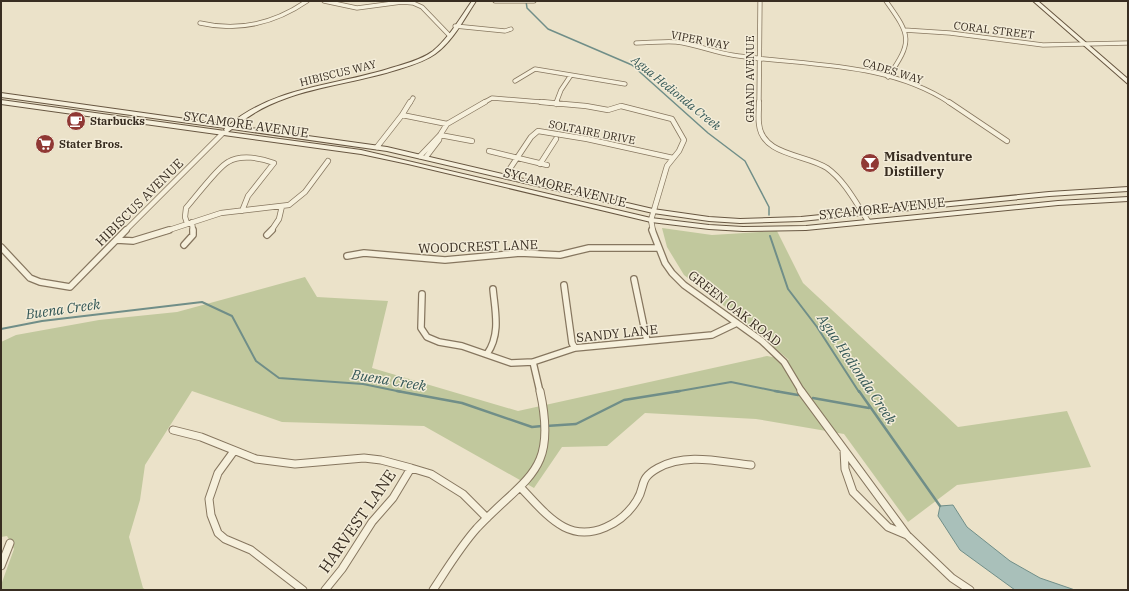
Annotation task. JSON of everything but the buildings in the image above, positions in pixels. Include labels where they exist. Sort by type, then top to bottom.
[{"type":"main road","name":"HIBISCUS WAY","points":[[224,133],[244,114],[270,101],[391,70],[431,54],[441,46],[474,1]]},
{"type":"main road","points":[[1035,1],[1128,82]]},
{"type":"main road","name":"SYCAMORE AVENUE","points":[[1,95],[377,147],[653,211],[702,219],[740,221],[801,219],[1049,194],[1128,189]]},
{"type":"main road","name":"SYCAMORE AVENUE","points":[[1,102],[380,156],[651,220],[702,227],[743,229],[806,228],[868,220],[1058,203],[1128,199]]},
{"type":"street","points":[[200,23],[226,28],[249,26],[299,7],[307,1]]},
{"type":"street","points":[[324,1],[357,8],[402,2],[413,3],[422,7],[449,35]]},
{"type":"street","points":[[495,1],[534,1]]},
{"type":"street","name":"GRAND AVENUE","points":[[760,1],[759,125],[764,138],[778,150],[825,167],[842,184],[868,220]]},
{"type":"street","points":[[886,1],[904,30],[907,38],[906,48],[888,77]]},
{"type":"street","points":[[455,26],[504,31],[512,30]]},
{"type":"street","name":"CORAL STREET","points":[[904,30],[950,33],[1043,45],[1128,43]]},
{"type":"street","name":"VIPER WAY","points":[[636,43],[676,42],[731,55],[759,59]]},
{"type":"street","name":"CADES WAY","points":[[759,59],[840,67],[888,77],[914,85],[940,98],[1007,141]]},
{"type":"street","points":[[515,81],[535,68],[625,84]]},
{"type":"street","points":[[556,104],[561,90],[571,75]]},
{"type":"street","points":[[377,147],[402,115],[413,98]]},
{"type":"street","points":[[423,157],[439,140],[440,135],[447,124],[492,98],[608,110],[621,106],[672,119],[682,133],[684,140],[667,166],[663,175],[651,220]]},
{"type":"street","points":[[402,115],[447,124]]},
{"type":"street","name":"SOLTAIRE DRIVE","points":[[505,176],[531,137],[538,131],[587,139],[673,158]]},
{"type":"street","name":"HIBISCUS AVENUE","points":[[1,247],[30,278],[40,282],[70,287],[224,133]]},
{"type":"street","points":[[440,135],[472,141]]},
{"type":"street","points":[[540,164],[556,139]]},
{"type":"street","points":[[489,152],[547,165]]},
{"type":"street","points":[[184,245],[193,235],[185,213],[186,208],[227,162],[235,158],[242,158],[269,161],[274,163],[252,189],[242,211]]},
{"type":"street","points":[[117,240],[133,241],[143,239],[221,214],[294,203],[328,161]]},
{"type":"street","points":[[267,235],[278,225],[282,206]]},
{"type":"street","name":"GREEN OAK ROAD","points":[[651,220],[657,248],[665,263],[676,277],[762,341],[784,362],[804,395],[907,535],[952,578],[970,590]]},
{"type":"street","name":"WOODCREST LANE","points":[[347,256],[364,253],[445,260],[520,253],[560,255],[595,248],[657,248]]},
{"type":"street","points":[[634,279],[647,341]]},
{"type":"street","points":[[564,285],[572,343],[575,348]]},
{"type":"street","points":[[486,354],[493,347],[496,339],[493,289]]},
{"type":"street","name":"SANDY LANE","points":[[422,294],[421,328],[427,337],[439,342],[462,346],[510,363],[533,362],[575,348],[712,335],[737,323]]},
{"type":"street","points":[[433,590],[468,539],[487,518],[527,481],[542,454],[546,438],[544,413],[533,362]]},
{"type":"street","points":[[173,430],[201,437],[256,459],[295,464],[364,458],[381,460],[411,468],[431,474],[463,494],[487,518]]},
{"type":"street","name":"GREEN OAK ROAD","points":[[844,449],[845,469],[853,492],[888,527],[907,535]]},
{"type":"street","points":[[234,451],[218,473],[209,499],[211,515],[218,533],[225,539],[251,550],[303,590]]},
{"type":"street","points":[[521,488],[557,522],[569,529],[585,531],[612,525],[625,517],[640,497],[641,487],[646,476],[661,465],[688,459],[751,465]]},
{"type":"street","name":"HARVEST LANE","points":[[325,590],[372,522],[393,498],[411,468]]},
{"type":"street","points":[[1,566],[10,543]]},
{"type":"green space","points":[[662,228],[712,235],[777,231],[803,283],[958,427],[1067,411],[1091,467],[957,485],[908,522],[844,434],[756,419],[645,413],[607,446],[562,447],[534,488],[424,426],[282,422],[192,391],[145,465],[140,500],[129,537],[143,588],[146,590],[1,590],[1,585],[14,549],[7,536],[1,537],[1,342],[16,335],[99,320],[177,312],[305,277],[317,297],[388,301],[372,368],[518,411],[767,356],[789,360],[741,319],[684,275],[667,247]]},
{"type":"water","points":[[953,505],[967,527],[1010,561],[1040,578],[1075,590],[1015,590],[960,550],[938,516],[940,506]]},
{"type":"waterway","name":"Agua Hedionda Creek","points":[[526,1],[527,8],[548,29],[632,65],[708,133],[745,161],[769,207],[769,215]]},
{"type":"waterway","name":"Agua Hedionda Creek","points":[[770,236],[788,289],[817,327],[859,392]]},
{"type":"waterway","name":"Buena Creek","points":[[1,329],[42,321],[202,302],[232,316],[256,361],[279,378],[363,384],[398,391]]},
{"type":"waterway","name":"Buena Creek","points":[[676,392],[731,382],[776,391]]},
{"type":"waterway","name":"Buena Creek","points":[[398,391],[462,403],[532,427],[542,426]]},
{"type":"waterway","name":"Buena Creek","points":[[776,391],[798,395]]},
{"type":"waterway","name":"Buena Creek","points":[[776,391],[780,392]]},
{"type":"waterway","name":"Agua Hedionda Creek","points":[[859,391],[940,506]]},
{"type":"waterway","name":"Buena Creek","points":[[546,426],[576,424],[624,400],[676,392]]},
{"type":"waterway","name":"Buena Creek","points":[[813,398],[869,408]]},
{"type":"place","name":"Starbucks","points":[[76,121]]},
{"type":"place","name":"Stater Bros.","points":[[45,144]]},
{"type":"place","name":"Misadventure Distillery","points":[[870,163]]}]
